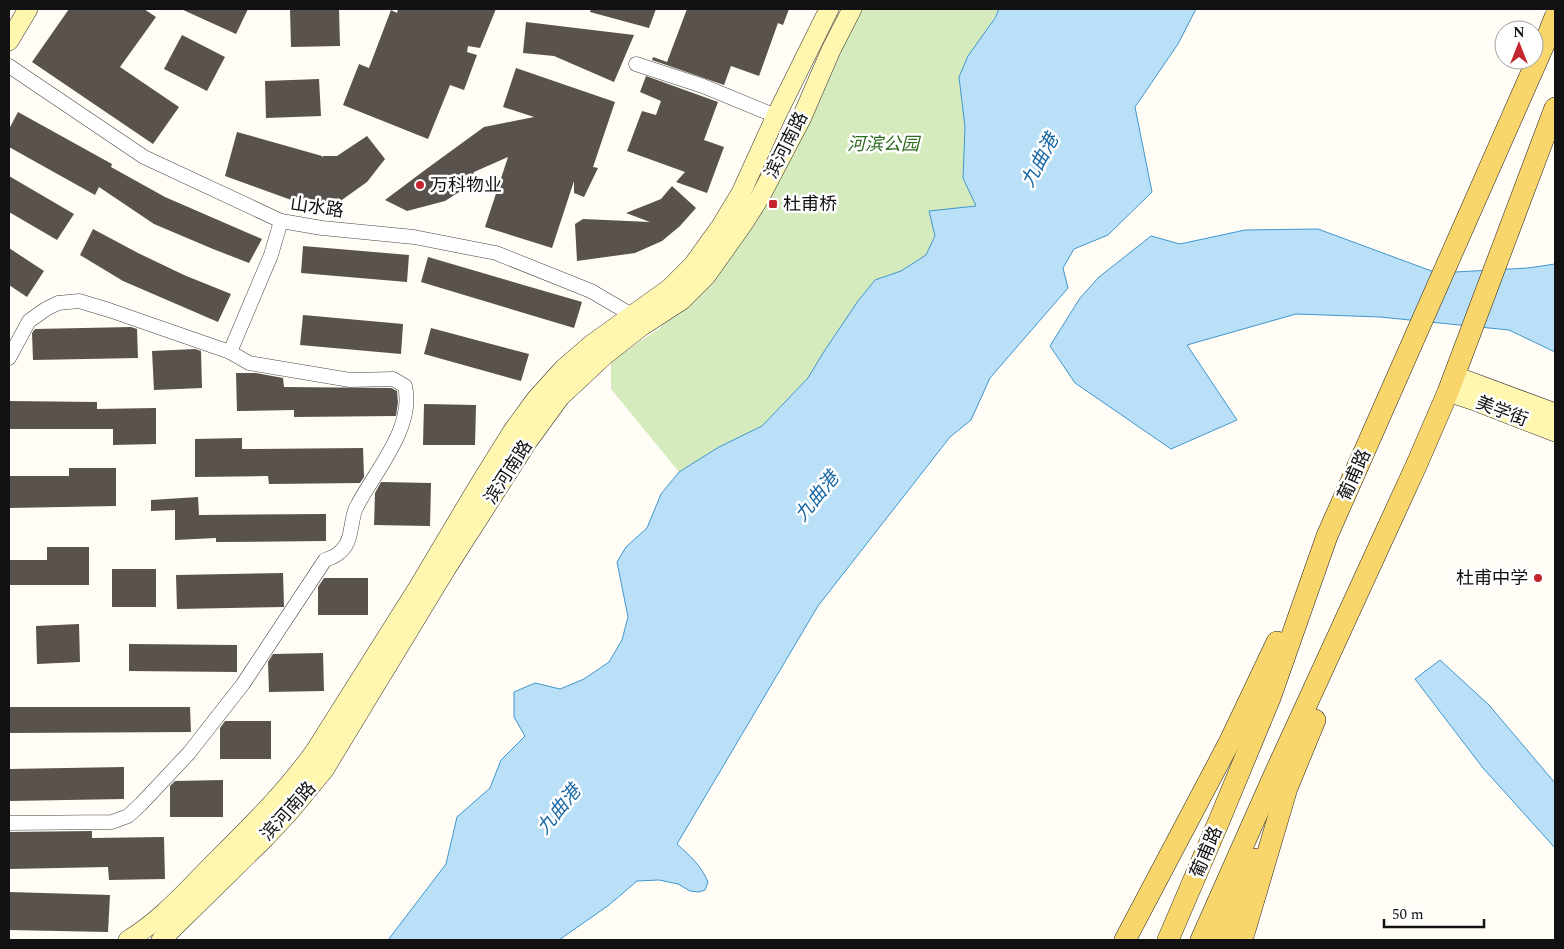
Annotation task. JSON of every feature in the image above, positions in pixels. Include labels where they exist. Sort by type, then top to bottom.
[{"type":"main road","name":"葡甫路","points":[[1168,940],[1270,698],[1327,536],[1555,17]]},
{"type":"main road","name":"葡甫路","points":[[1201,940],[1284,753],[1416,466],[1451,384],[1555,108]]},
{"type":"main road","points":[[1222,940],[1246,877],[1287,788],[1416,466]]},
{"type":"main road","points":[[1125,940],[1229,743],[1327,536]]},
{"type":"main road","points":[[1242,940],[1287,788]]},
{"type":"street","points":[[9,41],[28,9]]},
{"type":"street","points":[[128,940],[158,918],[279,797],[299,773],[419,586],[478,485],[536,399],[564,368],[592,344],[637,320],[693,265],[722,226],[741,193],[776,116],[829,9]]},
{"type":"street","name":"滨河南路","points":[[161,940],[265,838],[324,770],[446,569],[528,441],[560,397],[605,355],[637,320],[682,300],[706,276],[760,197],[802,117],[852,9]]},
{"type":"street","points":[[636,64],[703,86],[776,116]]},
{"type":"street","name":"山水路","points":[[9,66],[144,157],[281,221],[322,228],[414,237],[496,253],[604,297],[637,320]]},
{"type":"street","points":[[230,352],[271,255],[281,221]]},
{"type":"street","points":[[9,358],[29,321],[46,309],[58,304],[79,302],[108,310],[230,352],[249,363],[350,380],[393,379],[405,386],[407,396],[400,432],[356,509],[347,544],[337,556],[325,560],[244,684],[189,754],[128,816],[112,822],[9,823]]},
{"type":"street","name":"美学街","points":[[1451,384],[1555,413]]},
{"type":"street","name":"美学街","points":[[1451,384],[1472,400],[1555,432]]},
{"type":"green space","name":"河滨公园","points":[[857,9],[999,9],[959,77],[965,127],[963,178],[977,206],[935,236],[926,255],[901,271],[875,280],[858,301],[808,378],[762,426],[719,447],[679,472],[611,389],[611,361],[660,328],[753,227]]},
{"type":"water","name":"九曲港","points":[[999,9],[1196,9],[1178,44],[1135,107],[1152,192],[1108,235],[1074,249],[1063,268],[1068,288],[990,378],[971,420],[950,437],[818,606],[677,844],[695,861],[702,871],[708,882],[705,890],[699,892],[690,891],[678,884],[659,880],[637,881],[609,905],[559,940],[388,940],[446,864],[457,817],[490,788],[501,760],[525,736],[514,717],[514,692],[535,683],[560,689],[584,679],[609,662],[622,640],[628,617],[617,562],[626,547],[647,528],[661,494],[679,472],[719,447],[762,426],[808,378],[858,301],[875,280],[901,271],[926,255],[935,236],[929,211],[976,206],[963,178],[965,127],[959,77],[968,56],[995,18]]},
{"type":"water","points":[[1318,229],[1437,273],[1528,268],[1555,264],[1555,352],[1509,330],[1380,317],[1296,314],[1187,345],[1237,420],[1171,449],[1075,383],[1050,346],[1080,298],[1099,277],[1151,236],[1180,244],[1245,230]]},
{"type":"water","points":[[1440,660],[1489,705],[1555,783],[1555,848],[1483,768],[1415,679]]},
{"type":"building","points":[[69,9],[144,9],[156,17],[120,67],[179,107],[153,144],[32,62]]},
{"type":"building","points":[[181,9],[248,9],[236,34]]},
{"type":"building","points":[[339,9],[340,46],[291,47],[290,10]]},
{"type":"building","points":[[398,9],[496,9],[480,48],[468,46],[467,52],[477,55],[464,90],[450,85],[428,139],[343,105],[359,64],[369,68],[391,10],[397,13]]},
{"type":"building","points":[[591,9],[656,9],[649,28],[590,12]]},
{"type":"building","points":[[687,9],[789,9],[783,25],[778,23],[759,76],[731,66],[724,85],[652,60],[653,57],[667,62]]},
{"type":"building","points":[[526,22],[634,35],[614,82],[554,56],[523,53]]},
{"type":"building","points":[[182,35],[225,57],[207,91],[164,69]]},
{"type":"building","points":[[516,68],[615,102],[593,167],[598,168],[584,197],[574,193],[574,181],[552,248],[485,227],[508,157],[474,172],[467,187],[445,201],[407,211],[385,200],[484,127],[534,117],[503,107]]},
{"type":"building","points":[[646,76],[718,102],[704,140],[724,147],[707,193],[676,182],[685,172],[627,151],[642,111],[656,115],[661,101],[640,92]]},
{"type":"building","points":[[319,79],[321,116],[266,118],[265,81]]},
{"type":"building","points":[[18,112],[112,164],[111,167],[165,197],[262,239],[249,263],[154,224],[99,187],[95,195],[9,147],[9,129]]},
{"type":"building","points":[[237,132],[322,156],[322,158],[323,156],[337,156],[367,136],[385,159],[367,182],[339,202],[305,205],[225,176]]},
{"type":"building","points":[[9,176],[74,214],[57,240],[9,212]]},
{"type":"building","points":[[672,186],[696,208],[680,226],[662,241],[635,253],[577,261],[575,224],[583,219],[650,222],[626,213],[661,199]]},
{"type":"building","points":[[93,229],[184,275],[231,294],[218,322],[123,281],[80,255]]},
{"type":"building","points":[[303,246],[409,255],[407,282],[301,273]]},
{"type":"building","points":[[9,248],[44,271],[27,297],[9,285]]},
{"type":"building","points":[[428,257],[582,302],[574,328],[421,282]]},
{"type":"building","points":[[303,315],[403,324],[401,354],[300,345]]},
{"type":"building","points":[[131,327],[137,329],[138,358],[33,360],[32,333],[35,329]]},
{"type":"building","points":[[431,328],[529,354],[521,381],[424,354]]},
{"type":"building","points":[[195,349],[201,351],[202,388],[154,390],[152,351]]},
{"type":"building","points":[[236,373],[256,373],[283,378],[284,387],[391,388],[397,391],[396,416],[294,417],[294,410],[237,411]]},
{"type":"building","points":[[9,401],[97,402],[97,409],[156,408],[156,444],[113,445],[113,429],[9,429]]},
{"type":"building","points":[[424,404],[476,405],[475,445],[423,445]]},
{"type":"building","points":[[242,438],[242,449],[363,448],[364,477],[360,483],[269,484],[268,476],[195,477],[195,439]]},
{"type":"building","points":[[69,468],[116,468],[116,506],[9,508],[9,476],[69,476]]},
{"type":"building","points":[[381,482],[431,483],[430,526],[374,525],[375,493]]},
{"type":"building","points":[[198,497],[199,515],[326,514],[326,541],[216,542],[216,538],[175,540],[175,510],[151,511],[151,500]]},
{"type":"building","points":[[47,547],[89,547],[89,585],[9,585],[9,560],[47,560]]},
{"type":"building","points":[[112,569],[156,569],[156,607],[112,607]]},
{"type":"building","points":[[283,573],[284,607],[177,609],[176,575]]},
{"type":"building","points":[[324,578],[368,578],[368,615],[318,615],[318,587]]},
{"type":"building","points":[[79,624],[80,662],[37,664],[36,626]]},
{"type":"building","points":[[129,644],[237,645],[237,672],[129,671]]},
{"type":"building","points":[[323,653],[324,691],[269,692],[268,662],[273,654]]},
{"type":"building","points":[[9,707],[190,707],[191,732],[9,733]]},
{"type":"building","points":[[225,721],[271,721],[271,759],[220,759],[220,728]]},
{"type":"building","points":[[124,767],[124,799],[9,801],[9,769]]},
{"type":"building","points":[[223,780],[223,817],[170,817],[170,786],[175,781]]},
{"type":"building","points":[[92,831],[92,838],[164,837],[165,879],[109,880],[108,867],[9,869],[9,832]]},
{"type":"building","points":[[9,892],[110,895],[108,932],[9,930]]},
{"type":"place","name":"万科物业","points":[[420,185]]},
{"type":"place","name":"杜甫桥","points":[[773,204]]},
{"type":"place","name":"杜甫中学","points":[[1538,578]]}]
